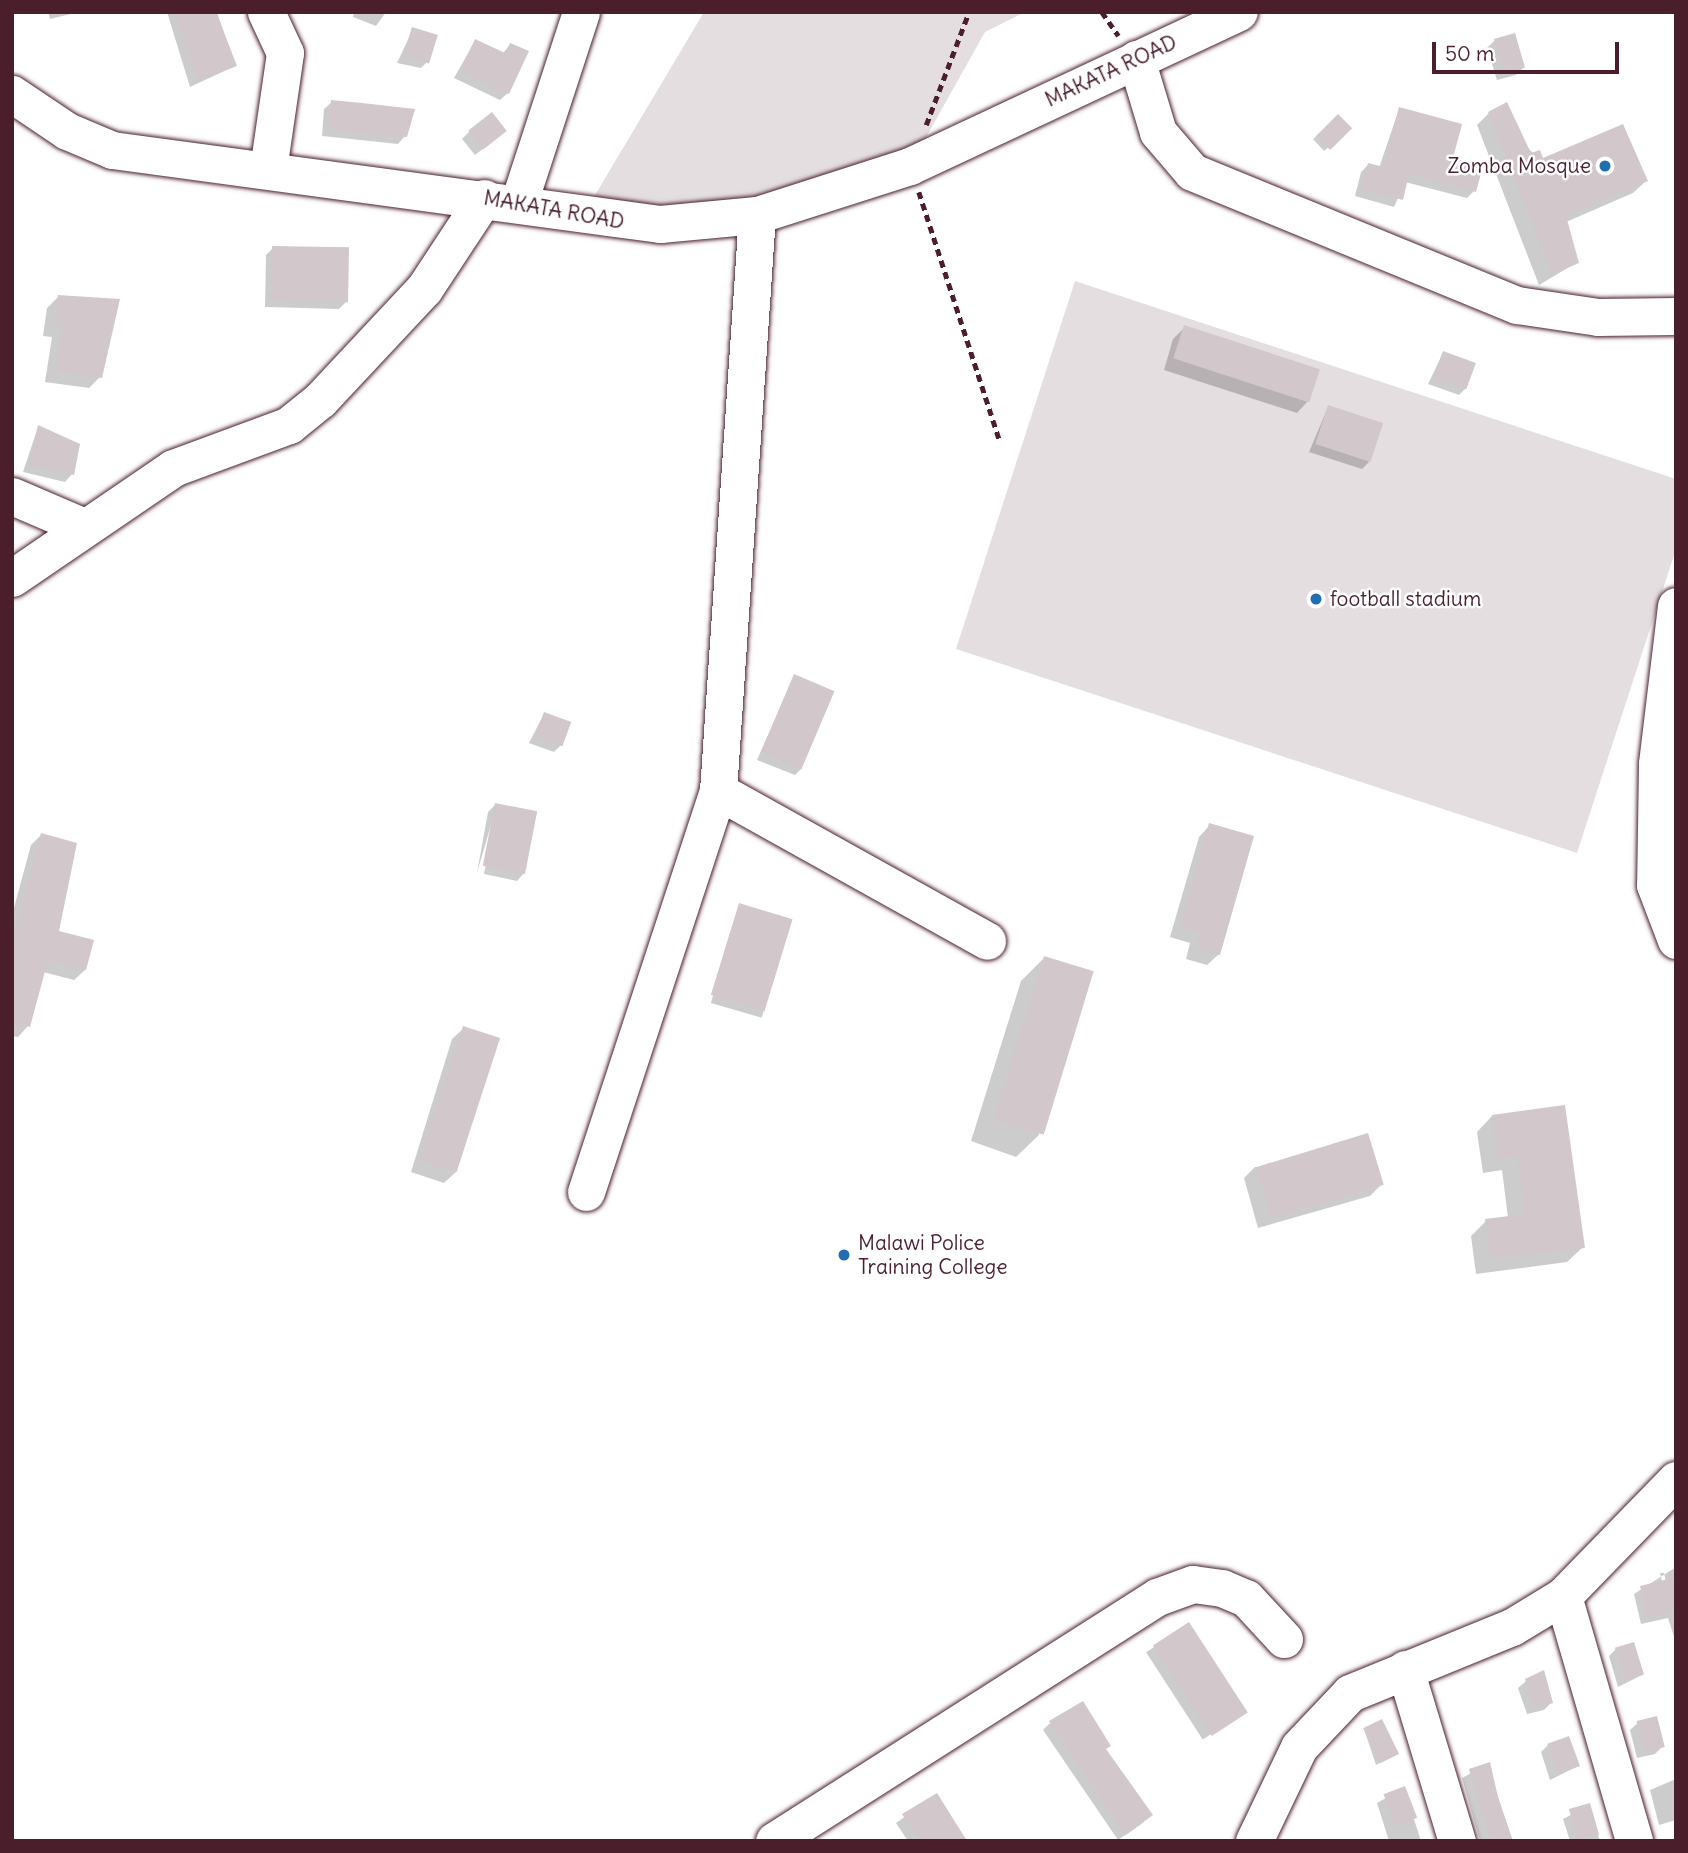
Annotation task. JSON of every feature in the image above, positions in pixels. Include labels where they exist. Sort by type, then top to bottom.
[{"type":"street","points":[[266,12],[285,53],[268,169]]},
{"type":"street","points":[[12,578],[82,526],[173,468],[289,425],[320,400],[424,289],[502,200],[581,12]]},
{"type":"street","name":"MAKATA ROAD","points":[[16,102],[112,150],[502,200],[622,223],[757,215],[910,166],[1239,12]]},
{"type":"street","points":[[1136,59],[1158,132],[1192,172],[1517,305],[1598,317],[1676,316]]},
{"type":"street","points":[[586,1192],[718,791],[757,215]]},
{"type":"street","points":[[12,496],[82,526]]},
{"type":"street","points":[[1676,606],[1657,764],[1655,885],[1676,940]]},
{"type":"street","points":[[718,791],[987,941]]},
{"type":"street","points":[[1254,1841],[1299,1747],[1324,1716],[1350,1693],[1512,1628],[1563,1595],[1676,1480]]},
{"type":"street","points":[[774,1841],[1157,1597],[1193,1584],[1222,1588],[1246,1598],[1284,1639]]},
{"type":"street","points":[[1563,1595],[1634,1841]]},
{"type":"street","points":[[1405,1669],[1457,1841]]},
{"type":"path","points":[[969,12],[910,166],[999,438]]},
{"type":"shaded area","points":[[704,12],[1025,12],[985,32],[910,166],[757,215],[582,217]]},
{"type":"shaded area","name":"football stadium","points":[[1075,281],[1676,479],[1676,549],[1577,853],[956,649]]},
{"type":"building","points":[[174,12],[216,12],[237,66],[198,81]]},
{"type":"building","points":[[412,27],[438,35],[429,64],[403,56]]},
{"type":"building","points":[[1515,33],[1525,68],[1504,74],[1494,39]]},
{"type":"building","points":[[475,39],[505,53],[510,43],[529,51],[509,94],[460,71]]},
{"type":"building","points":[[331,100],[415,109],[407,137],[329,130]]},
{"type":"building","points":[[1507,102],[1531,153],[1540,150],[1543,158],[1623,124],[1648,181],[1566,216],[1579,263],[1552,274],[1488,112]]},
{"type":"building","points":[[1399,107],[1462,124],[1453,158],[1483,166],[1476,192],[1409,174],[1403,200],[1361,189],[1368,163],[1384,167]]},
{"type":"building","points":[[492,112],[507,131],[483,149],[468,130]]},
{"type":"building","points":[[1338,114],[1352,128],[1330,150],[1316,136]]},
{"type":"building","points":[[272,246],[349,247],[348,302],[271,301]]},
{"type":"building","points":[[58,295],[120,299],[102,378],[56,371],[62,326],[54,325]]},
{"type":"building","points":[[1184,325],[1320,369],[1309,402],[1173,358]]},
{"type":"building","points":[[1443,351],[1476,363],[1466,389],[1433,377]]},
{"type":"building","points":[[1328,405],[1383,423],[1370,462],[1315,444]]},
{"type":"building","points":[[38,425],[80,444],[74,475],[29,465]]},
{"type":"building","points":[[794,674],[835,691],[801,769],[761,752]]},
{"type":"building","points":[[544,712],[571,722],[562,746],[535,736]]},
{"type":"building","points":[[495,803],[537,811],[525,874],[483,866]]},
{"type":"building","points":[[1209,823],[1254,836],[1220,955],[1196,948],[1201,932],[1180,926]]},
{"type":"building","points":[[41,833],[77,843],[59,931],[94,940],[86,970],[48,960],[30,1027],[12,1023],[12,939]]},
{"type":"building","points":[[739,903],[793,919],[764,1011],[711,995]]},
{"type":"building","points":[[1044,956],[1094,971],[1044,1135],[994,1120]]},
{"type":"building","points":[[463,1026],[500,1038],[457,1172],[419,1160]]},
{"type":"building","points":[[1565,1105],[1585,1248],[1491,1259],[1485,1219],[1525,1214],[1517,1156],[1498,1158],[1492,1115]]},
{"type":"building","points":[[1368,1133],[1384,1185],[1272,1219],[1256,1167]]},
{"type":"building","points":[[1676,1577],[1676,1611],[1648,1618],[1640,1586]]},
{"type":"building","points":[[1189,1622],[1248,1713],[1212,1736],[1153,1645]]},
{"type":"building","points":[[1634,1642],[1644,1675],[1625,1680],[1615,1648]]},
{"type":"building","points":[[1544,1670],[1553,1703],[1534,1708],[1525,1679]]},
{"type":"building","points":[[1083,1701],[1111,1746],[1106,1749],[1153,1815],[1126,1835],[1049,1721]]},
{"type":"building","points":[[1657,1716],[1665,1747],[1644,1752],[1637,1721]]},
{"type":"building","points":[[1382,1719],[1399,1754],[1380,1763],[1363,1728]]},
{"type":"building","points":[[1569,1736],[1580,1766],[1558,1774],[1547,1744]]},
{"type":"building","points":[[1490,1762],[1498,1797],[1513,1841],[1491,1841],[1469,1769]]},
{"type":"building","points":[[1405,1786],[1417,1818],[1396,1826],[1384,1794]]},
{"type":"building","points":[[937,1793],[967,1841],[919,1841],[902,1814]]},
{"type":"building","points":[[1590,1803],[1599,1835],[1578,1841],[1569,1809]]},
{"type":"place","name":"Zomba Mosque","points":[[1605,166]]},
{"type":"place","name":"football stadium","points":[[1316,599]]},
{"type":"place","name":"Malawi Police Training College","points":[[844,1255]]}]
